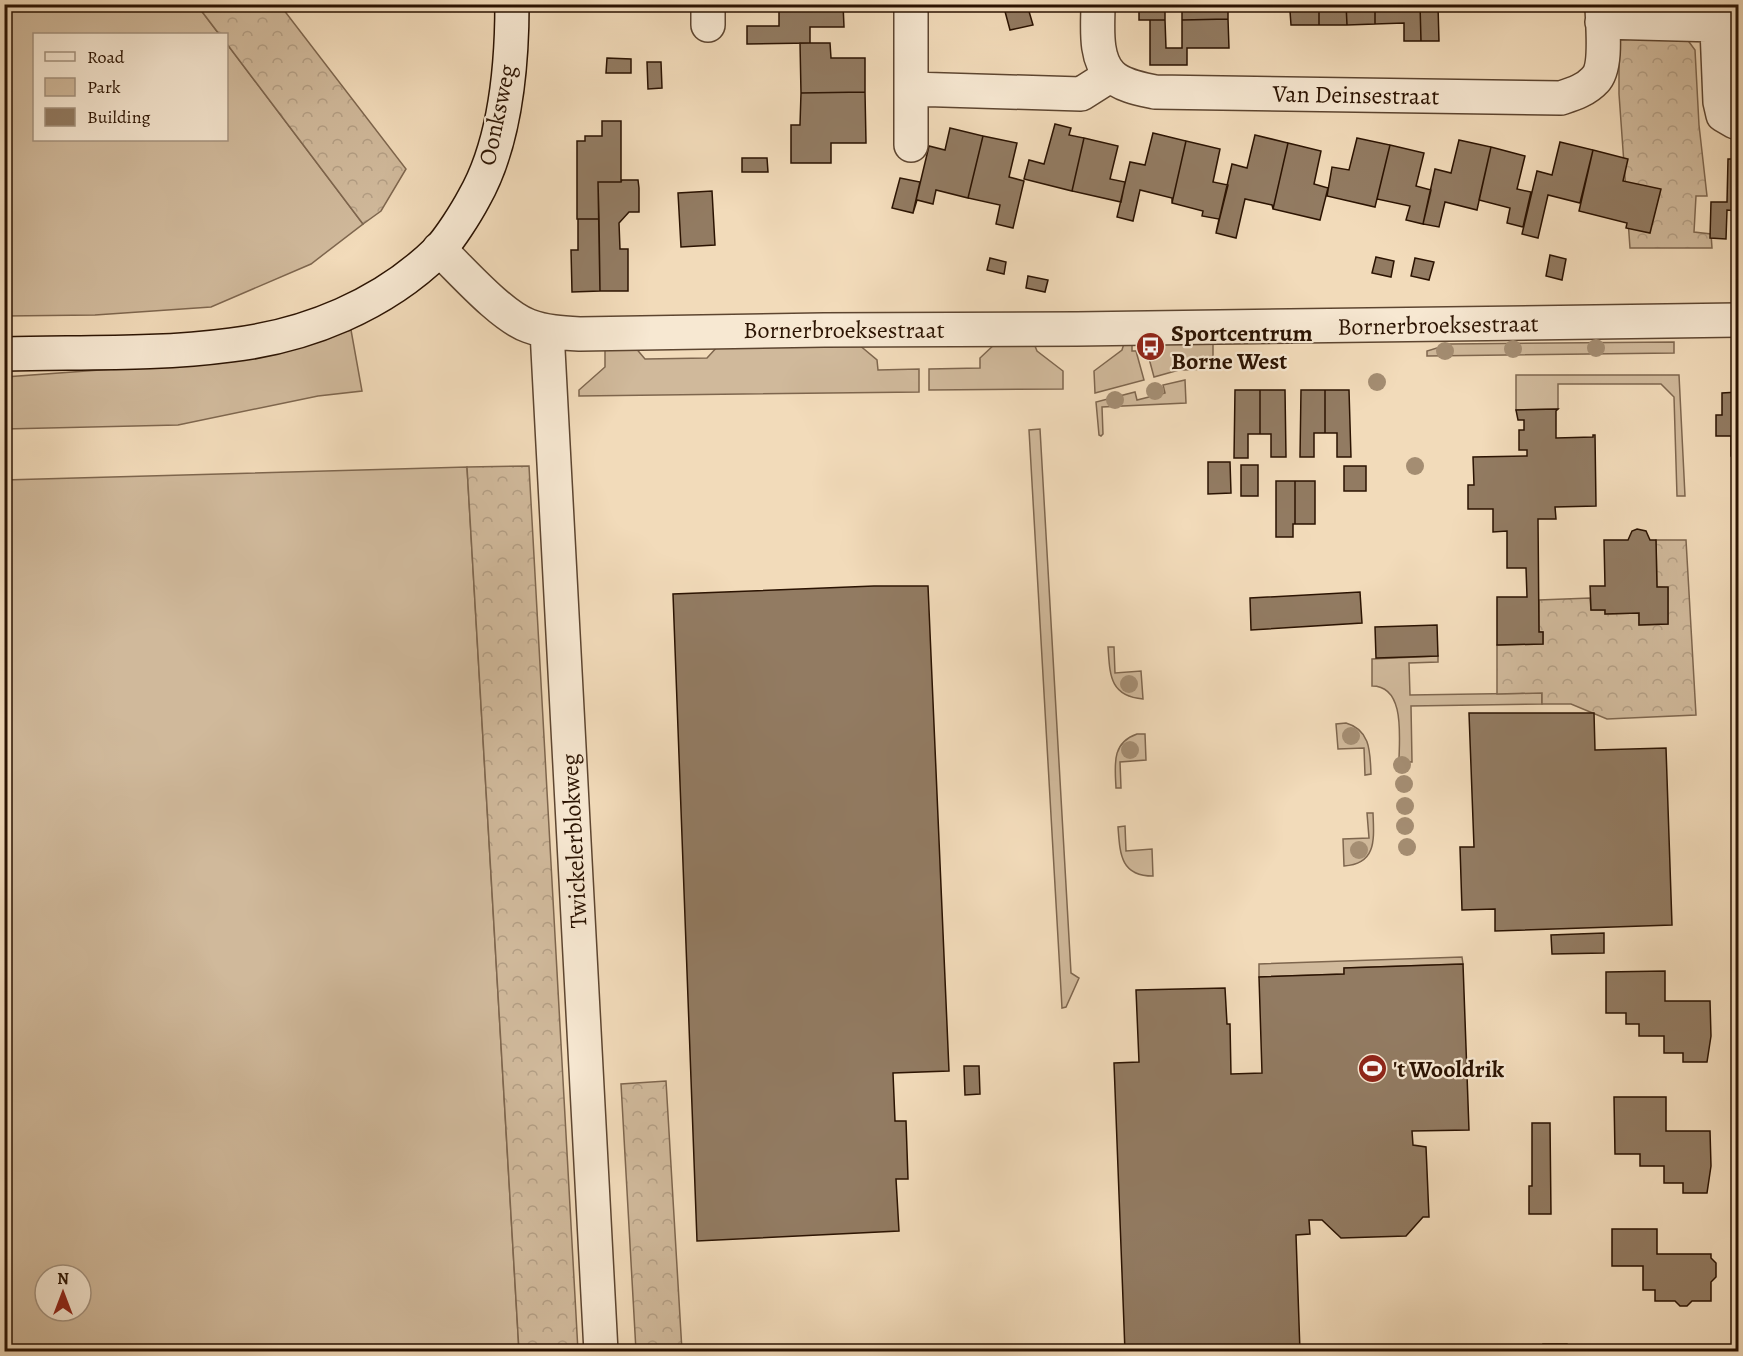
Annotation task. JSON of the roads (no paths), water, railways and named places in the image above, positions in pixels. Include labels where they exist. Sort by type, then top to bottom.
[{"type":"street","name":"Oonksweg","points":[[439,249],[474,198],[491,160],[507,91],[512,4]]},
{"type":"street","points":[[911,4],[911,145]]},
{"type":"street","points":[[911,89],[1081,94],[1111,75],[1101,57],[1098,4]]},
{"type":"street","points":[[1602,13],[1716,15],[1720,102],[1723,115],[1738,123]]},
{"type":"street","name":"Van Deinsestraat","points":[[1111,75],[1132,87],[1155,92],[1561,99],[1582,90],[1597,79],[1602,61],[1602,13]]},
{"type":"street","name":"Bornerbroeksestraat","points":[[439,249],[511,318],[527,326],[547,331],[580,334],[1738,320]]},
{"type":"street","points":[[4,354],[181,351],[234,345],[299,332],[355,310],[401,282],[439,249]]},
{"type":"street","name":"Twickelerblokweg","points":[[547,331],[601,1352]]},
{"type":"place","name":"Sportcentrum Borne West","points":[[1150,347]]},
{"type":"place","name":"'t Wooldrik","points":[[1372,1069]]}]
